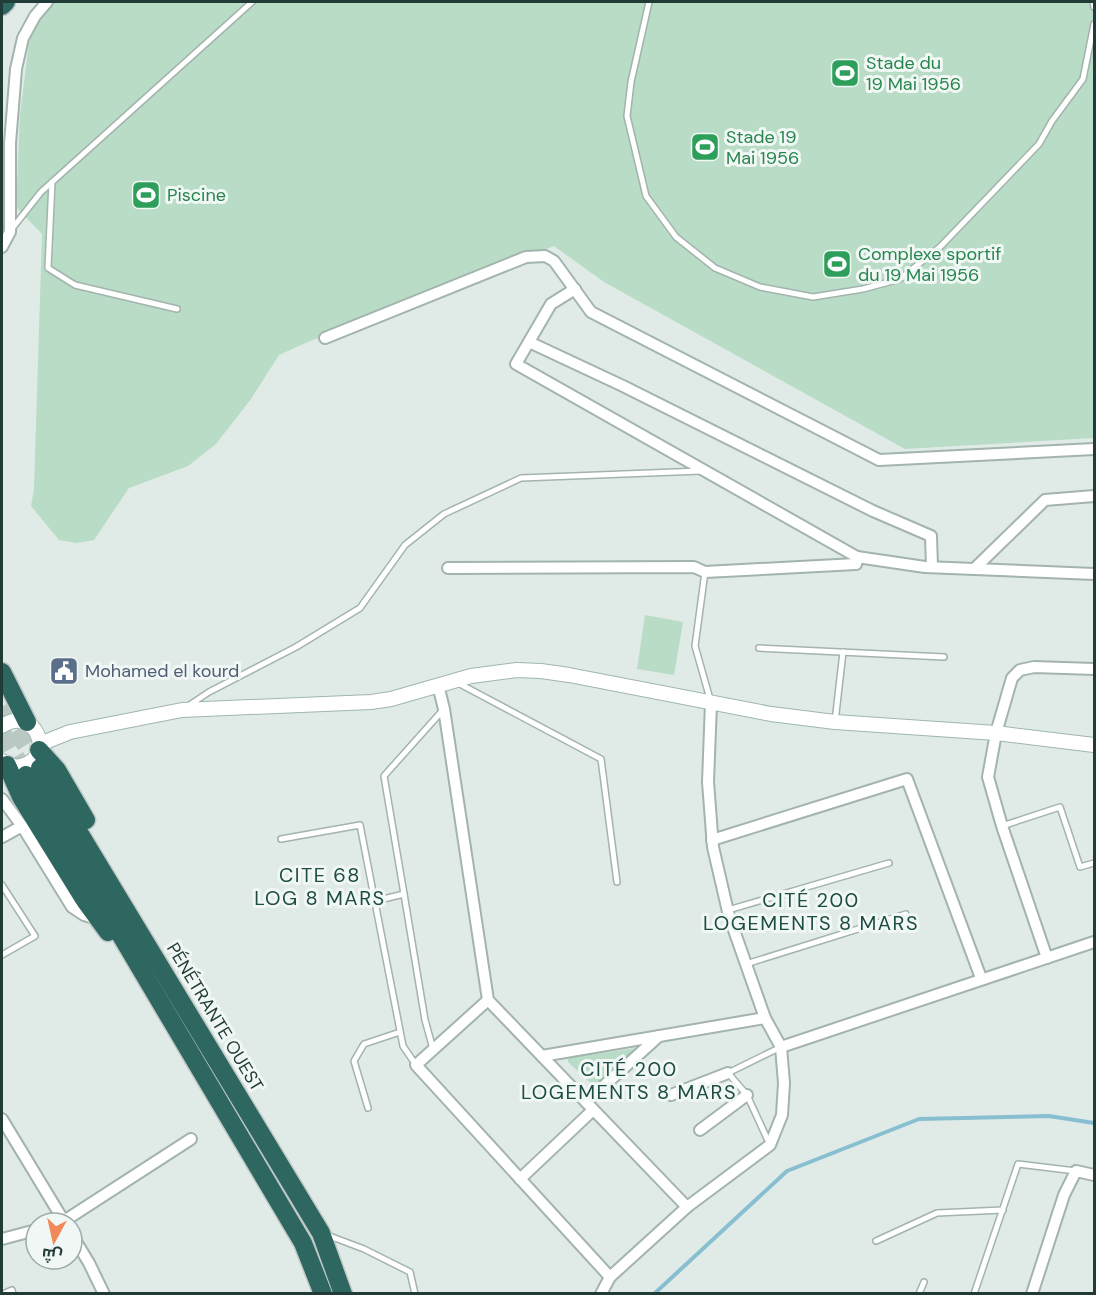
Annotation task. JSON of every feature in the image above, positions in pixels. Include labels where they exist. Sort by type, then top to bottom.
[{"type":"highway","points":[[2,6],[6,2]]},
{"type":"highway","points":[[2,672],[29,724]]},
{"type":"highway","points":[[36,759],[138,963],[303,1243],[323,1293]]},
{"type":"highway","name":"PÉNÉTRANTE OUEST","points":[[36,759],[321,1233],[343,1293]]},
{"type":"highway","points":[[4,763],[21,797],[98,919],[138,963]]},
{"type":"main road","points":[[2,726],[14,720],[51,731],[70,732],[182,710],[371,702],[391,699],[471,676],[517,670],[569,675],[771,714],[835,722],[996,733],[1095,745]]},
{"type":"main road","points":[[29,724],[39,737],[36,759]]},
{"type":"main road","points":[[4,763],[13,766],[26,765],[70,732]]},
{"type":"street","points":[[2,247],[10,232],[10,143],[16,69],[23,38],[35,16],[47,2]]},
{"type":"street","points":[[325,338],[526,257],[545,256],[554,261],[591,312],[879,460],[1095,449]]},
{"type":"street","points":[[575,289],[551,304],[516,364],[857,557],[932,567],[1095,574]]},
{"type":"street","points":[[529,342],[623,386],[873,512],[931,536],[932,567]]},
{"type":"street","points":[[974,569],[1045,500],[1095,496]]},
{"type":"street","points":[[448,568],[694,567],[705,572],[856,564],[857,557]]},
{"type":"street","points":[[1047,958],[1002,826],[988,777],[996,733],[1012,678],[1020,670],[1034,667],[1095,669]]},
{"type":"street","points":[[438,685],[444,709],[488,1000],[687,1207]]},
{"type":"street","points":[[601,1293],[610,1277],[687,1207],[770,1145],[782,1115],[784,1083],[781,1047],[765,1018],[728,910],[712,840],[708,782],[711,703]]},
{"type":"street","points":[[712,840],[907,779],[981,978]]},
{"type":"street","points":[[2,799],[72,907],[84,915],[98,919]]},
{"type":"street","points":[[2,837],[21,826]]},
{"type":"street","points":[[781,1047],[981,978],[1095,942]]},
{"type":"street","points":[[488,1000],[416,1065],[610,1277]]},
{"type":"street","points":[[542,1056],[765,1018]]},
{"type":"street","points":[[520,1179],[659,1036]]},
{"type":"street","points":[[671,1095],[728,1073]]},
{"type":"street","points":[[700,1130],[747,1095]]},
{"type":"street","points":[[2,1119],[56,1211]]},
{"type":"street","points":[[81,1211],[191,1139]]},
{"type":"street","points":[[1032,1293],[1064,1195],[1076,1171],[1095,1175]]},
{"type":"street","points":[[2,1239],[24,1233]]},
{"type":"street","points":[[84,1257],[104,1293]]},
{"type":"lane","points":[[10,232],[41,192],[252,2]]},
{"type":"lane","points":[[649,2],[631,82],[627,116],[646,195],[676,237],[715,268],[760,287],[813,297],[863,289],[900,279],[940,247],[1039,144],[1052,121],[1083,79],[1095,24]]},
{"type":"lane","points":[[1093,2],[1095,7]]},
{"type":"lane","points":[[52,182],[48,268],[75,285],[177,309]]},
{"type":"lane","points":[[182,710],[209,692],[296,647],[360,608],[405,545],[444,514],[521,478],[705,471]]},
{"type":"lane","points":[[705,572],[695,646],[711,703]]},
{"type":"lane","points":[[759,648],[944,657]]},
{"type":"lane","points":[[835,722],[843,652]]},
{"type":"lane","points":[[454,681],[601,759],[617,882]]},
{"type":"lane","points":[[433,1050],[425,1020],[384,776],[444,709]]},
{"type":"lane","points":[[1002,826],[1060,807],[1080,867],[1095,863]]},
{"type":"lane","points":[[281,839],[360,825],[403,1046],[416,1065]]},
{"type":"lane","points":[[728,910],[890,863]]},
{"type":"lane","points":[[2,885],[35,936],[2,955]]},
{"type":"lane","points":[[375,901],[404,894]]},
{"type":"lane","points":[[746,964],[906,914]]},
{"type":"lane","points":[[369,1108],[354,1061],[364,1044],[400,1032]]},
{"type":"lane","points":[[770,1145],[747,1095],[728,1073],[781,1047]]},
{"type":"lane","points":[[974,1293],[1018,1164],[1076,1171]]},
{"type":"lane","points":[[876,1241],[937,1213],[1003,1210]]},
{"type":"lane","points":[[321,1233],[410,1272],[415,1293]]},
{"type":"lane","points":[[919,1293],[924,1282]]},
{"type":"lane","points":[[3,1293],[12,1290],[13,1293]]},
{"type":"green space","name":"Complexe sportif du 19 Mai 1956","points":[[53,2],[1094,2],[1094,438],[905,449],[604,282],[554,246],[279,355],[251,399],[216,444],[188,466],[129,488],[94,540],[77,543],[59,540],[31,506],[34,489],[42,234],[16,207],[20,115],[29,42],[41,15]]},
{"type":"green space","points":[[645,615],[683,622],[674,675],[637,669]]},
{"type":"green space","points":[[637,1048],[596,1088],[568,1062],[568,1058]]},
{"type":"waterway","points":[[654,1294],[787,1171],[919,1119],[1049,1116],[1094,1123]]},
{"type":"tunnel","points":[[2,707],[40,768]]},
{"type":"tunnel","points":[[2,733],[26,775]]},
{"type":"place","name":"Stade du 19 Mai 1956","points":[[845,73]]},
{"type":"place","name":"Stade 19 Mai 1956","points":[[705,147]]},
{"type":"place","name":"Piscine","points":[[146,195]]},
{"type":"place","name":"Complexe sportif du 19 Mai 1956","points":[[837,264]]},
{"type":"place","name":"Mohamed el kourd","points":[[64,671]]},
{"type":"district","name":"CITE 68 LOG 8 MARS","points":[[320,886]]},
{"type":"district","name":"CITÉ 200 LOGEMENTS 8 MARS","points":[[811,912]]},
{"type":"district","name":"CITÉ 200 LOGEMENTS 8 MARS","points":[[629,1080]]}]
